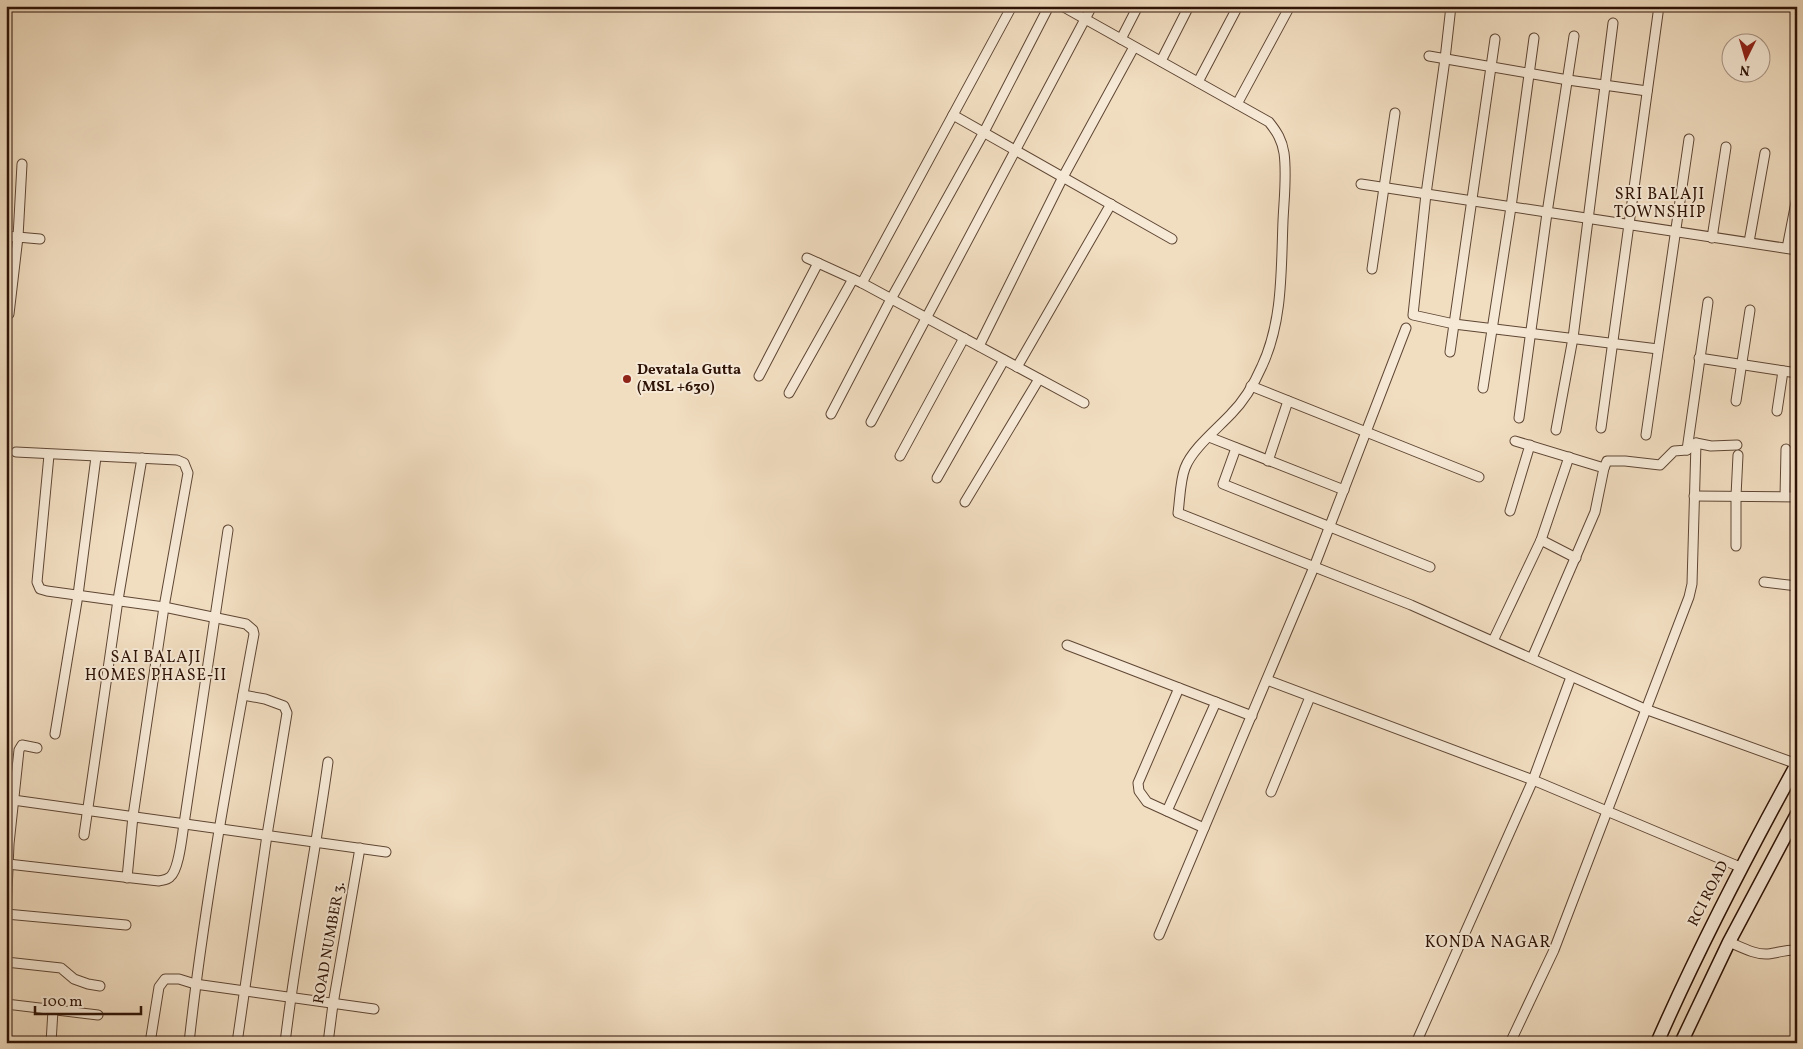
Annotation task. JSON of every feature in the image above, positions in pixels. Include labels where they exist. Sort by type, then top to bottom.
[{"type":"main road","name":"RCI ROAD","points":[[1657,1043],[1740,867],[1797,764]]},
{"type":"main road","points":[[1681,1043],[1729,942],[1797,814]]},
{"type":"street","points":[[862,283],[1012,6]]},
{"type":"street","points":[[831,414],[891,299],[984,132],[1049,6]]},
{"type":"street","points":[[1062,6],[1270,122],[1280,136],[1284,152],[1285,174],[1280,294],[1271,342],[1262,366],[1234,411],[1190,457],[1184,470],[1178,513],[1411,605],[1532,658],[1571,678],[1645,709],[1797,764]]},
{"type":"street","points":[[871,422],[1092,6]]},
{"type":"street","points":[[1121,40],[1138,6]]},
{"type":"street","points":[[1161,61],[1189,6]]},
{"type":"street","points":[[1198,82],[1238,6]]},
{"type":"street","points":[[1237,104],[1290,6]]},
{"type":"street","points":[[1451,6],[1426,194],[1413,316],[1454,324],[1658,349]]},
{"type":"street","points":[[1601,428],[1659,6]]},
{"type":"street","points":[[1556,430],[1573,338],[1612,23]]},
{"type":"street","points":[[1519,418],[1547,212],[1574,36]]},
{"type":"street","points":[[1483,388],[1511,207],[1534,38]]},
{"type":"street","points":[[1450,352],[1470,201],[1495,39]]},
{"type":"street","points":[[979,346],[1063,177],[1134,46]]},
{"type":"street","points":[[1429,56],[1490,68],[1647,91]]},
{"type":"street","points":[[1372,269],[1395,113]]},
{"type":"street","points":[[953,115],[1172,239]]},
{"type":"street","points":[[1646,436],[1689,140]]},
{"type":"street","points":[[1712,238],[1726,147]]},
{"type":"street","points":[[1749,242],[1765,153]]},
{"type":"street","points":[[9,314],[18,237],[22,164]]},
{"type":"street","points":[[1361,184],[1797,250]]},
{"type":"street","points":[[1787,248],[1797,197]]},
{"type":"street","points":[[1017,367],[1110,204]]},
{"type":"street","points":[[6,236],[40,239]]},
{"type":"street","points":[[807,258],[862,283],[1084,403]]},
{"type":"street","points":[[759,376],[818,263]]},
{"type":"street","points":[[789,393],[853,279]]},
{"type":"street","points":[[1687,450],[1708,302]]},
{"type":"street","points":[[1736,402],[1750,310]]},
{"type":"street","points":[[1159,935],[1314,567],[1406,328]]},
{"type":"street","points":[[900,456],[964,338]]},
{"type":"street","points":[[1699,358],[1797,373]]},
{"type":"street","points":[[937,478],[1004,360]]},
{"type":"street","points":[[1777,410],[1783,371]]},
{"type":"street","points":[[965,502],[1039,379]]},
{"type":"street","points":[[1251,386],[1479,477]]},
{"type":"street","points":[[1268,461],[1288,401]]},
{"type":"street","points":[[1209,438],[1344,490]]},
{"type":"street","points":[[1515,440],[1604,468]]},
{"type":"street","points":[[1510,1043],[1554,950],[1689,598],[1692,584],[1696,443]]},
{"type":"street","points":[[1532,658],[1595,512],[1607,461],[1660,465],[1674,451],[1687,450],[1696,443],[1738,450],[1736,546]]},
{"type":"street","points":[[1510,511],[1530,445]]},
{"type":"street","points":[[1236,448],[1223,484],[1430,568]]},
{"type":"street","points":[[1785,496],[1786,449]]},
{"type":"street","points":[[16,452],[177,460],[184,463],[188,472],[164,607],[133,816],[127,878]]},
{"type":"street","points":[[49,455],[37,582],[42,590],[164,607],[246,624],[253,630],[219,828],[195,984],[189,1043]]},
{"type":"street","points":[[55,734],[78,595],[96,457]]},
{"type":"street","points":[[1493,641],[1542,540],[1569,457]]},
{"type":"street","points":[[84,835],[118,600],[142,458]]},
{"type":"street","points":[[1694,496],[1797,496]]},
{"type":"street","points":[[8,864],[159,880],[168,879],[173,874],[177,865],[184,824],[228,530]]},
{"type":"street","points":[[1542,540],[1576,558]]},
{"type":"street","points":[[1764,582],[1797,586]]},
{"type":"street","points":[[1067,645],[1252,716]]},
{"type":"street","points":[[1416,1043],[1533,780],[1571,678]]},
{"type":"street","points":[[1267,680],[1533,780],[1740,867]]},
{"type":"street","points":[[1179,688],[1138,783],[1139,791],[1147,802],[1204,828]]},
{"type":"street","points":[[237,1043],[287,713],[284,706],[278,703],[243,695]]},
{"type":"street","points":[[1271,792],[1310,697]]},
{"type":"street","points":[[1167,811],[1216,702]]},
{"type":"street","points":[[37,748],[22,745],[20,747],[10,799],[6,914],[126,925]]},
{"type":"street","points":[[285,1043],[290,997],[317,842],[328,762]]},
{"type":"street","points":[[10,799],[386,852]]},
{"type":"street","name":"ROAD NUMBER 3.","points":[[328,1043],[360,848]]},
{"type":"street","points":[[1729,942],[1769,954],[1784,950],[1797,950]]},
{"type":"street","points":[[6,962],[61,968],[74,979],[100,986]]},
{"type":"street","points":[[150,1043],[159,987],[165,978],[179,979],[195,984],[374,1009]]},
{"type":"street","points":[[6,1004],[98,1015]]},
{"type":"street","points":[[51,1043],[53,1010]]},
{"type":"place","name":"Devatala Gutta (MSL +630)","points":[[627,379]]},
{"type":"district","name":"SRI BALAJI TOWNSHIP","points":[[1660,204]]},
{"type":"district","name":"SAI BALAJI HOMES PHASE-II","points":[[156,667]]},
{"type":"district","name":"KONDA NAGAR","points":[[1488,943]]}]
